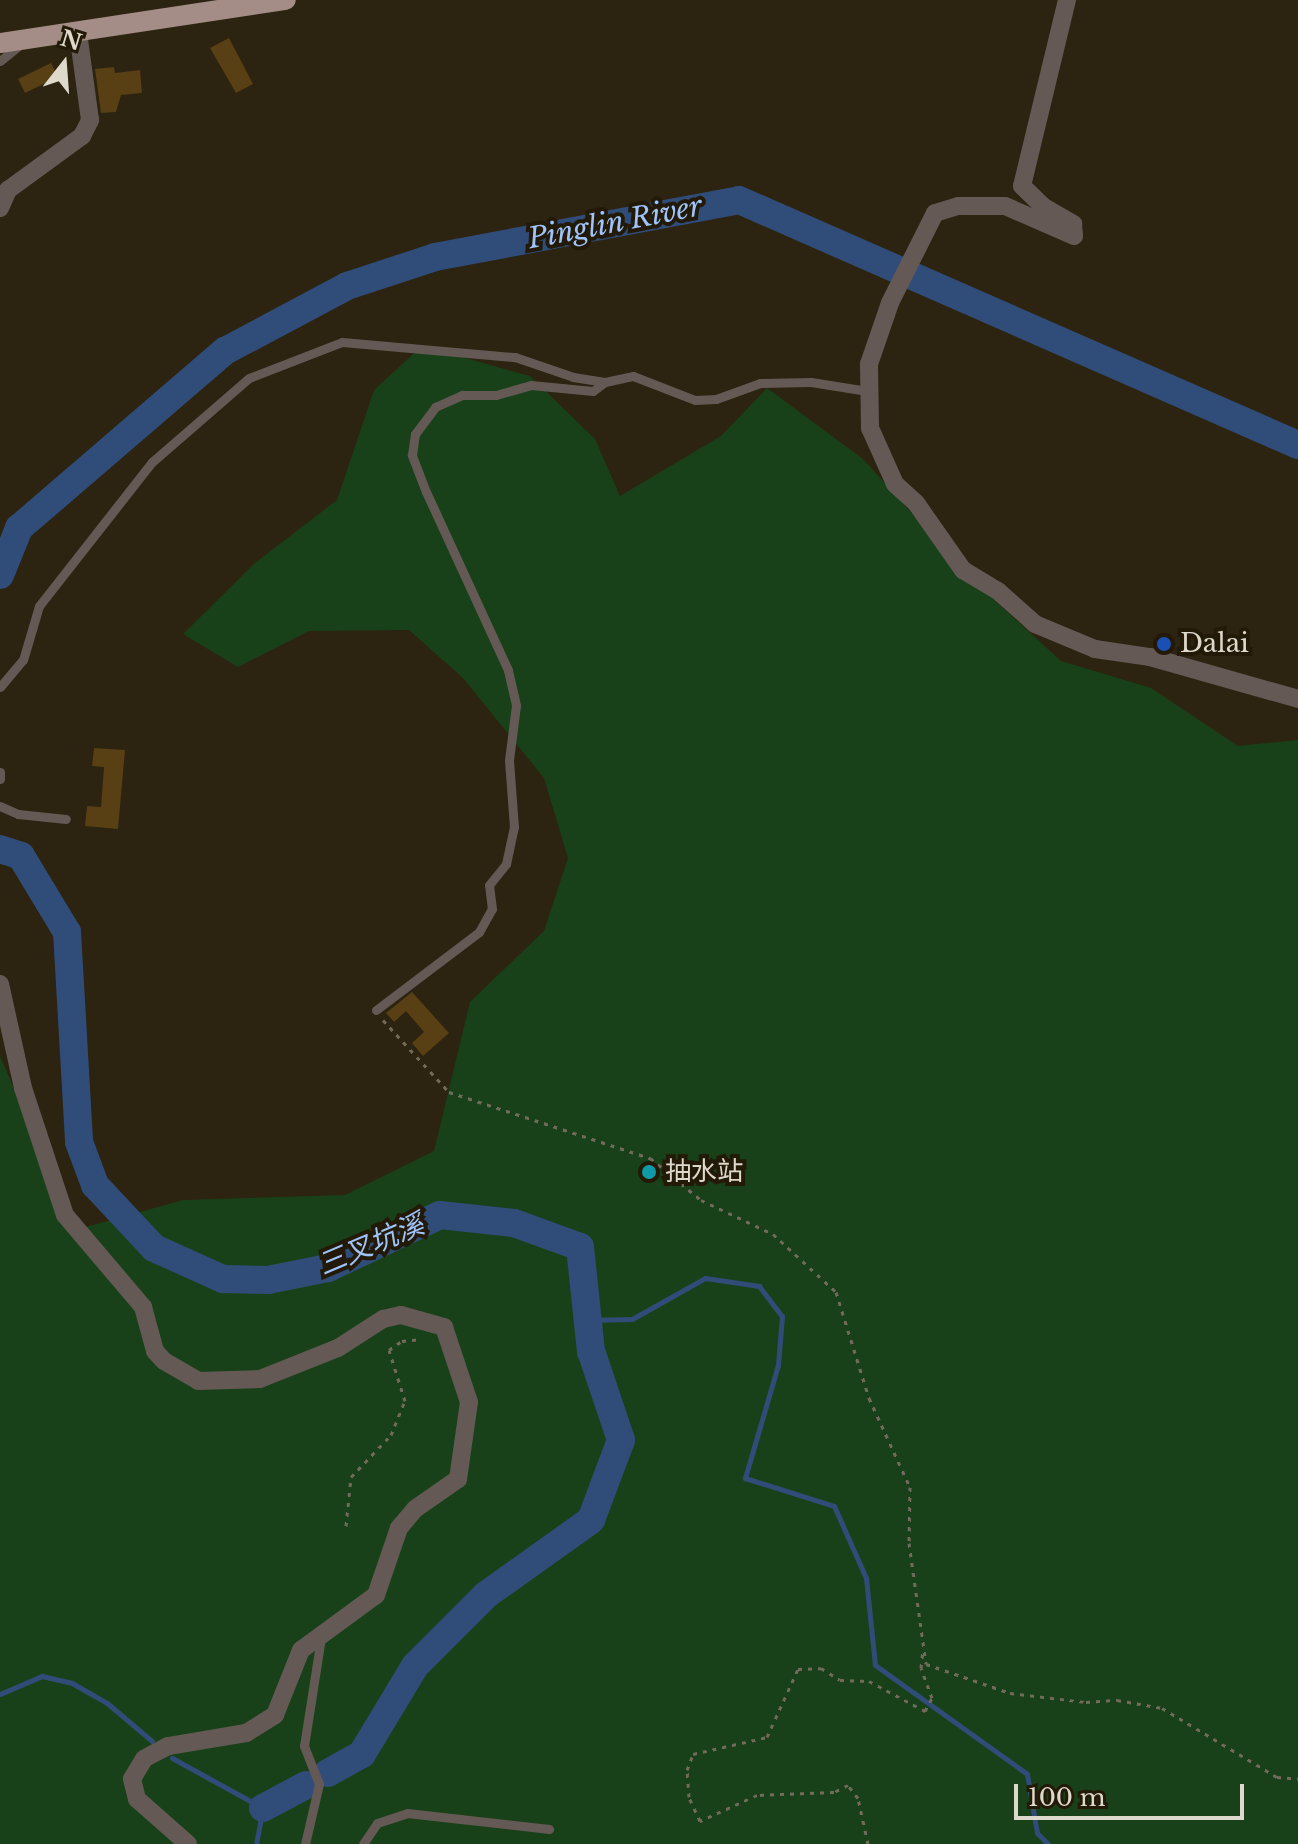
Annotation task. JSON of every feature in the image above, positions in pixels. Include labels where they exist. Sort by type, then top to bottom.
[{"type":"main road","points":[[0,43],[286,0]]},
{"type":"street","points":[[1067,0],[1022,186],[1073,224],[1074,236],[1005,206],[984,205],[935,213],[923,231],[890,303],[869,364],[867,391],[870,428],[895,484],[916,503],[963,570],[998,591],[1035,624],[1095,649],[1150,657],[1298,699]]},
{"type":"street","points":[[0,208],[8,190],[82,136],[90,120],[78,32]]},
{"type":"street","points":[[0,984],[23,1088],[65,1215],[143,1307],[155,1351],[171,1367],[198,1381],[260,1379],[338,1348],[383,1319],[401,1315],[444,1327],[469,1402],[458,1479],[415,1509],[399,1528],[390,1541],[376,1595],[301,1650],[275,1715],[246,1733],[168,1746],[144,1759],[132,1779],[137,1799],[188,1844]]},
{"type":"lane","points":[[0,61],[26,39]]},
{"type":"lane","points":[[0,687],[23,660],[39,606],[152,462],[249,378],[342,342],[515,357],[573,377],[605,382],[633,376],[695,400],[716,399],[760,383],[811,382],[867,391]]},
{"type":"lane","points":[[376,1010],[479,932],[492,909],[489,885],[506,864],[514,827],[509,760],[516,705],[508,670],[426,492],[412,455],[415,434],[435,407],[462,395],[496,395],[531,385],[593,391],[605,382]]},
{"type":"lane","points":[[0,772],[0,779]]},
{"type":"lane","points":[[0,806],[18,814],[66,819]]},
{"type":"lane","points":[[305,1844],[319,1784],[304,1746],[321,1637]]},
{"type":"lane","points":[[363,1844],[377,1823],[407,1813],[549,1829]]},
{"type":"path","points":[[376,1010],[449,1092],[650,1158],[701,1200],[773,1234],[836,1292],[869,1398],[910,1487],[909,1543],[926,1664],[932,1669],[1010,1693],[1086,1702],[1117,1700],[1162,1708],[1277,1777],[1298,1779]]},
{"type":"path","points":[[346,1526],[351,1477],[391,1435],[405,1401],[389,1350],[402,1341],[449,1335]]},
{"type":"path","points":[[868,1844],[858,1798],[848,1785],[834,1792],[757,1795],[700,1821],[689,1797],[687,1770],[693,1754],[767,1737],[798,1669],[821,1668],[840,1680],[869,1681],[906,1704],[927,1708],[930,1701],[921,1668],[924,1644]]},
{"type":"green space","points":[[422,346],[530,376],[595,439],[620,496],[721,436],[767,388],[863,459],[970,578],[1061,661],[1151,688],[1238,746],[1298,740],[1298,1844],[0,1844],[0,1056],[75,1230],[183,1200],[345,1195],[434,1151],[470,1002],[544,931],[568,858],[544,778],[463,678],[409,630],[309,631],[238,667],[183,634],[255,563],[337,500],[374,390]]},
{"type":"building","points":[[229,38],[253,84],[236,93],[210,48]]},
{"type":"building","points":[[51,63],[58,77],[25,93],[18,79]]},
{"type":"building","points":[[114,67],[115,73],[140,70],[142,93],[121,95],[116,112],[101,113],[95,69]]},
{"type":"building","points":[[94,748],[125,750],[118,829],[85,826],[87,806],[101,807],[104,767],[92,766]]},
{"type":"building","points":[[412,992],[449,1033],[423,1056],[412,1043],[424,1032],[406,1011],[394,1022],[386,1013]]},
{"type":"waterway","name":"Pinglin River","points":[[0,575],[19,528],[225,351],[347,286],[435,257],[739,200],[1298,445]]},
{"type":"waterway","name":"三叉坑溪","points":[[0,849],[21,856],[67,932],[79,1142],[95,1185],[154,1248],[223,1279],[268,1280],[328,1268],[440,1215],[514,1223],[580,1247],[591,1351],[621,1440],[591,1520],[486,1595],[415,1666],[362,1754],[328,1773]]},
{"type":"waterway","points":[[588,1320],[632,1319],[705,1278],[759,1286],[782,1316],[778,1365],[745,1478],[834,1506],[866,1578],[875,1665],[1027,1774],[1037,1833],[1048,1844]]},
{"type":"waterway","points":[[0,1694],[42,1676],[72,1683],[107,1703],[152,1741]]},
{"type":"waterway","points":[[172,1758],[263,1808],[256,1844]]},
{"type":"waterway","name":"三叉坑溪","points":[[263,1808],[306,1785]]},
{"type":"place","name":"Dalai","points":[[1164,644]]},
{"type":"place","name":"抽水站","points":[[649,1172]]}]
